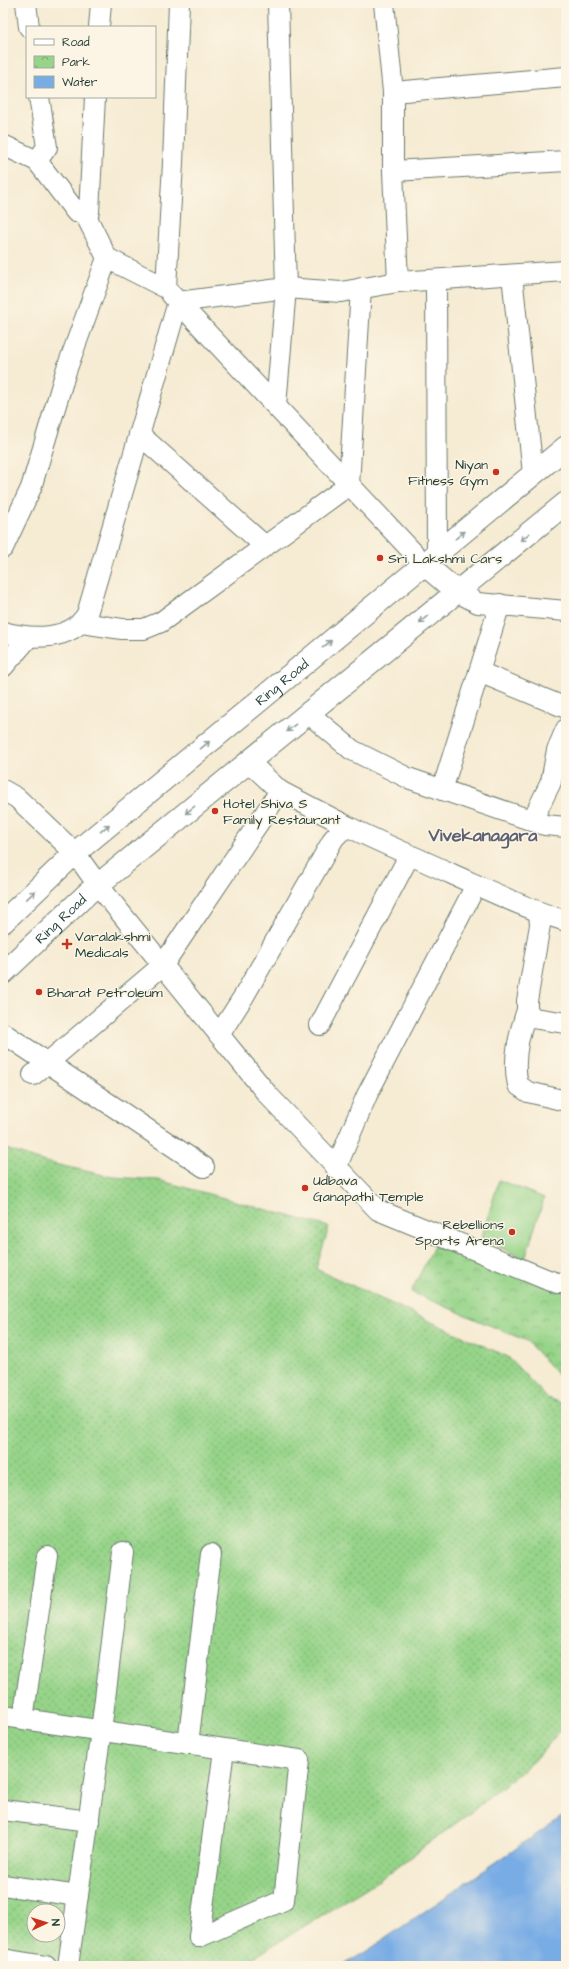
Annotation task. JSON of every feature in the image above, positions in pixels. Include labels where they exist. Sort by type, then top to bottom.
[{"type":"main road","name":"Ring Road","points":[[3,922],[75,853],[566,447]]},
{"type":"main road","name":"Ring Road","points":[[3,973],[98,885],[457,592],[557,519],[566,503]]},
{"type":"main road","points":[[430,559],[457,592]]},
{"type":"street","points":[[26,3],[29,26]]},
{"type":"street","points":[[99,26],[101,3]]},
{"type":"street","points":[[3,632],[29,637],[44,637],[72,630],[82,623],[87,614],[139,434],[172,295],[173,164],[179,3]]},
{"type":"street","points":[[276,406],[286,288],[278,3]]},
{"type":"street","points":[[384,3],[393,92],[398,282]]},
{"type":"street","points":[[393,92],[566,77]]},
{"type":"street","points":[[36,161],[46,147],[39,98]]},
{"type":"street","points":[[3,145],[36,161],[76,212],[89,212],[96,98]]},
{"type":"street","points":[[394,171],[566,161]]},
{"type":"street","points":[[84,212],[107,258],[172,295],[349,484],[430,559]]},
{"type":"street","points":[[3,548],[31,488],[66,371],[107,258]]},
{"type":"street","points":[[172,295],[286,288],[341,292],[398,282],[566,271]]},
{"type":"street","points":[[512,274],[534,474]]},
{"type":"street","points":[[430,559],[436,280]]},
{"type":"street","points":[[349,484],[361,288]]},
{"type":"street","points":[[139,434],[264,546]]},
{"type":"street","points":[[82,623],[122,629],[144,628],[161,622],[349,484]]},
{"type":"street","points":[[457,592],[478,602],[566,611]]},
{"type":"street","points":[[442,790],[500,604]]},
{"type":"street","points":[[3,667],[29,637]]},
{"type":"street","points":[[478,672],[566,708]]},
{"type":"street","points":[[308,713],[352,750],[408,778],[532,821],[545,825],[566,827]]},
{"type":"street","points":[[532,821],[551,782],[557,750],[566,729]]},
{"type":"street","points":[[249,762],[280,791],[349,827],[409,856],[476,884],[539,913],[566,921]]},
{"type":"street","points":[[3,790],[17,798],[75,853],[98,885],[268,1095],[336,1168],[378,1210],[548,1280],[558,1283],[566,1283]]},
{"type":"street","points":[[33,1075],[163,966],[280,791]]},
{"type":"street","points":[[219,1035],[244,996],[334,838],[341,831],[349,827]]},
{"type":"street","points":[[320,1025],[409,856]]},
{"type":"street","points":[[336,1168],[367,1095],[476,884]]},
{"type":"street","points":[[539,913],[540,925],[527,1001],[527,1010],[522,1024],[516,1062],[518,1085],[528,1092],[566,1101]]},
{"type":"street","points":[[527,1010],[533,1018],[566,1023]]},
{"type":"street","points":[[3,1033],[204,1167]]},
{"type":"street","points":[[68,1966],[101,1731],[123,1552]]},
{"type":"street","points":[[188,1744],[211,1554]]},
{"type":"street","points":[[23,1719],[46,1556]]},
{"type":"street","points":[[3,1716],[299,1760],[284,1900],[199,1937],[224,1750]]},
{"type":"street","points":[[3,1810],[89,1820]]},
{"type":"street","points":[[3,1885],[78,1896]]},
{"type":"street","points":[[3,1959],[46,1966]]},
{"type":"green space","points":[[3,1148],[45,1162],[113,1177],[158,1180],[329,1227],[316,1269],[508,1357],[547,1398],[566,1405],[566,1723],[538,1757],[478,1807],[379,1880],[240,1966],[3,1966]]},
{"type":"green space","points":[[499,1180],[544,1198],[525,1259],[481,1239]]},
{"type":"green space","points":[[434,1246],[566,1292],[566,1378],[559,1376],[527,1341],[411,1292]]},
{"type":"water","points":[[566,1814],[566,1966],[342,1966],[370,1949]]},
{"type":"place","name":"Niyan Fitness Gym","points":[[496,472]]},
{"type":"place","name":"Sri Lakshmi Cars","points":[[380,558]]},
{"type":"place","name":"Hotel Shiva S Family Restaurant","points":[[215,811]]},
{"type":"place","name":"Varalakshmi Medicals","points":[[67,944]]},
{"type":"place","name":"Bharat Petroleum","points":[[39,992]]},
{"type":"place","name":"Udbava Ganapathi Temple","points":[[305,1188]]},
{"type":"place","name":"Rebellions Sports Arena","points":[[512,1232]]},
{"type":"district","name":"Vivekanagara","points":[[483,835]]}]
